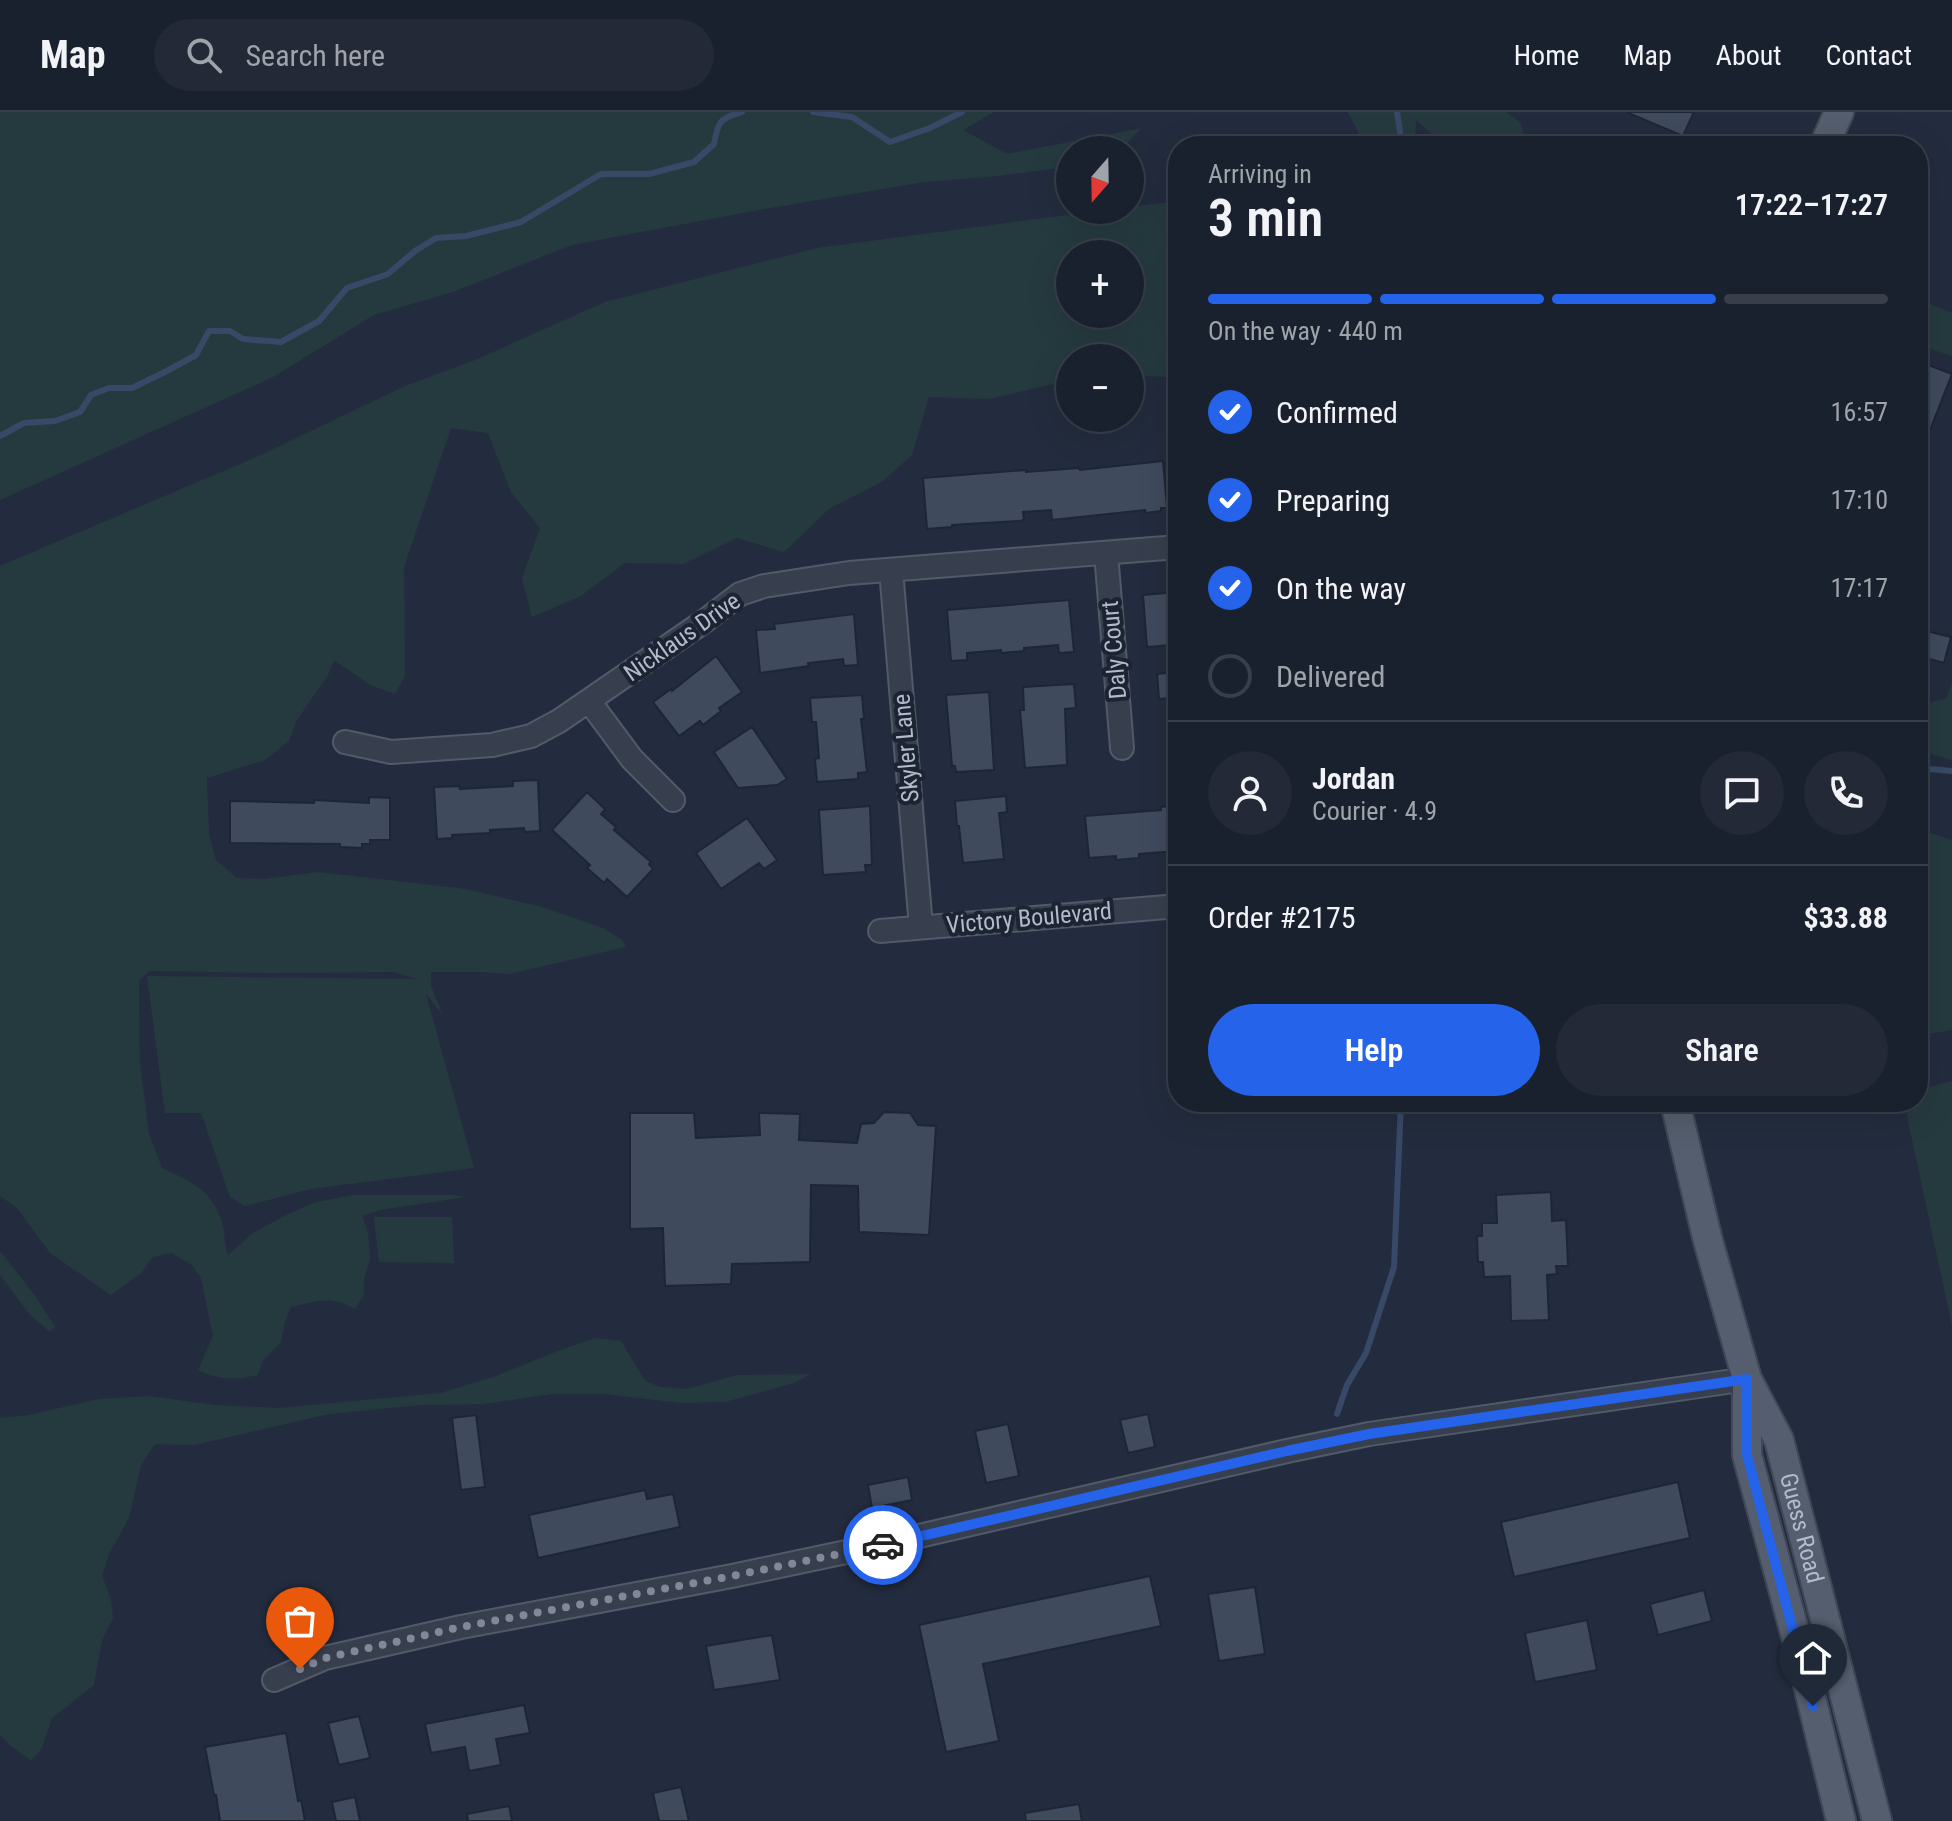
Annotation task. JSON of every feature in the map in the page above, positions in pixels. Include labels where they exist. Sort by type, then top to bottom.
[{"type":"main road","points":[[1828,136],[1839,112]]},
{"type":"main road","name":"Guess Road","points":[[1677,1112],[1707,1237],[1747,1379],[1779,1440],[1877,1821]]},
{"type":"main road","name":"Guess Road","points":[[1747,1379],[1747,1455],[1841,1821]]},
{"type":"street","name":"Nicklaus Drive","points":[[345,742],[391,752],[492,745],[531,736],[589,701],[740,594],[764,586],[849,573],[1168,548]]},
{"type":"street","name":"Daly Court","points":[[1106,553],[1122,748]]},
{"type":"street","name":"Skyler Lane","points":[[891,570],[921,927]]},
{"type":"street","points":[[589,701],[632,759],[673,800]]},
{"type":"street","name":"Victory Boulevard","points":[[880,931],[1168,907]]},
{"type":"street","points":[[274,1680],[325,1658],[461,1627],[873,1547],[1369,1434],[1747,1379]]},
{"type":"green space","points":[[0,112],[994,112],[963,130],[1007,154],[1056,145],[1056,169],[924,182],[572,245],[453,292],[374,315],[273,377],[0,500]]},
{"type":"green space","points":[[1348,112],[1506,112],[1520,122],[1525,136],[1434,136],[1416,120],[1415,136],[1360,136]]},
{"type":"green space","points":[[1142,128],[1134,136],[1100,136]]},
{"type":"green space","points":[[1168,202],[1168,377],[1144,376],[1144,344],[1056,344],[1056,383],[989,399],[929,397],[912,455],[883,481],[829,509],[784,552],[737,538],[683,564],[625,563],[581,596],[532,617],[522,578],[540,528],[511,492],[488,433],[451,428],[404,567],[405,676],[395,694],[370,685],[334,660],[328,675],[297,720],[289,741],[265,760],[207,778],[209,835],[216,860],[237,878],[265,879],[318,872],[466,889],[542,907],[603,928],[622,940],[626,947],[509,974],[431,972],[431,986],[443,1015],[426,994],[474,1168],[311,1189],[245,1206],[230,1197],[201,1113],[165,1113],[147,976],[418,979],[393,972],[149,971],[139,981],[140,1063],[149,1134],[162,1168],[191,1182],[213,1202],[222,1223],[228,1255],[253,1233],[316,1202],[354,1195],[466,1197],[380,1210],[362,1216],[368,1232],[370,1259],[364,1279],[364,1295],[355,1309],[331,1301],[291,1307],[281,1342],[263,1361],[258,1375],[228,1378],[198,1370],[213,1336],[201,1278],[192,1265],[171,1253],[153,1257],[142,1272],[111,1295],[50,1253],[17,1208],[0,1196],[0,566],[261,455],[405,386],[475,360],[605,302],[817,248],[1056,216],[1056,224],[1144,224],[1144,205]]},
{"type":"green space","points":[[1928,303],[1952,313],[1952,356],[1928,348]]},
{"type":"green space","points":[[1952,683],[1952,760],[1928,753],[1928,703],[1946,699]]},
{"type":"green space","points":[[1928,832],[1952,840],[1952,1030],[1928,1034]]},
{"type":"green space","points":[[1952,1081],[1952,1326],[1906,1112],[1928,1112],[1928,1087]]},
{"type":"green space","points":[[374,1217],[452,1217],[454,1263],[379,1262]]},
{"type":"green space","points":[[0,1251],[55,1327],[50,1332],[30,1315],[0,1275]]},
{"type":"green space","points":[[595,1338],[621,1341],[645,1381],[660,1387],[687,1389],[737,1375],[811,1374],[794,1383],[725,1402],[681,1403],[605,1394],[552,1394],[483,1404],[420,1405],[329,1414],[194,1445],[155,1444],[141,1465],[129,1518],[110,1552],[102,1575],[111,1600],[113,1618],[102,1640],[94,1685],[52,1718],[42,1748],[31,1761],[0,1735],[0,1418],[29,1415],[99,1399],[149,1396],[214,1405],[279,1408],[441,1393],[496,1376]]},
{"type":"building","points":[[1626,112],[1694,112],[1683,136]]},
{"type":"building","points":[[1928,365],[1952,374],[1928,435]]},
{"type":"building","points":[[1163,461],[1167,508],[1161,508],[1161,511],[1052,520],[1051,510],[1023,512],[1024,520],[1019,521],[927,529],[923,478],[1026,470],[1080,470]]},
{"type":"building","points":[[1168,593],[1168,645],[1147,647],[1143,595]]},
{"type":"building","points":[[1069,600],[1074,652],[1059,653],[1058,645],[1024,648],[1024,651],[967,653],[967,660],[951,661],[947,610]]},
{"type":"building","points":[[854,614],[858,665],[844,666],[843,659],[760,673],[756,630],[775,629],[774,624]]},
{"type":"building","points":[[1928,631],[1951,637],[1944,663],[1928,659]]},
{"type":"building","points":[[716,656],[742,692],[719,708],[721,711],[703,725],[700,721],[679,736],[653,702]]},
{"type":"building","points":[[1168,673],[1168,698],[1159,699],[1157,674]]},
{"type":"building","points":[[1074,684],[1076,708],[1065,709],[1067,765],[1025,768],[1020,710],[1024,710],[1023,687]]},
{"type":"building","points":[[989,692],[994,770],[956,772],[955,766],[952,766],[946,695]]},
{"type":"building","points":[[862,695],[864,719],[861,719],[867,772],[858,773],[858,779],[817,782],[816,722],[812,722],[810,698]]},
{"type":"building","points":[[752,727],[787,779],[777,785],[738,788],[714,752]]},
{"type":"building","points":[[538,780],[540,831],[525,832],[524,828],[490,830],[490,833],[437,839],[434,787],[513,786],[513,781]]},
{"type":"building","points":[[587,792],[605,809],[601,814],[616,827],[614,830],[651,862],[649,864],[653,869],[627,897],[607,879],[604,883],[587,868],[590,865],[552,830]]},
{"type":"building","points":[[1006,796],[1007,812],[999,813],[1004,859],[963,863],[955,801]]},
{"type":"building","points":[[369,797],[390,798],[390,840],[370,840],[370,844],[362,844],[362,848],[340,847],[340,844],[230,843],[230,801],[369,803]]},
{"type":"building","points":[[870,806],[872,865],[865,865],[866,872],[823,875],[819,810]]},
{"type":"building","points":[[1168,806],[1168,852],[1116,860],[1116,856],[1089,858],[1085,816],[1161,810],[1161,807]]},
{"type":"building","points":[[747,818],[777,860],[764,869],[759,863],[721,889],[696,853]]},
{"type":"building","points":[[884,1112],[910,1113],[918,1125],[936,1126],[929,1235],[859,1232],[858,1186],[811,1185],[810,1262],[732,1264],[731,1284],[665,1286],[663,1228],[630,1229],[630,1113],[694,1113],[696,1138],[760,1135],[759,1113],[800,1114],[799,1140],[857,1143],[861,1124],[874,1123]]},
{"type":"building","points":[[1551,1192],[1552,1221],[1566,1220],[1568,1266],[1556,1266],[1557,1274],[1547,1275],[1549,1320],[1511,1321],[1510,1276],[1484,1277],[1483,1262],[1478,1262],[1477,1236],[1482,1236],[1482,1223],[1497,1223],[1496,1195]]},
{"type":"building","points":[[1148,1414],[1155,1447],[1128,1453],[1120,1420]]},
{"type":"building","points":[[476,1415],[485,1487],[461,1490],[452,1418]]},
{"type":"building","points":[[1008,1424],[1019,1476],[986,1483],[975,1431]]},
{"type":"building","points":[[908,1477],[912,1500],[872,1508],[868,1485]]},
{"type":"building","points":[[1678,1482],[1690,1538],[1514,1577],[1501,1522]]},
{"type":"building","points":[[645,1490],[647,1499],[673,1494],[680,1527],[538,1558],[529,1515]]},
{"type":"building","points":[[1150,1576],[1161,1626],[983,1664],[999,1741],[946,1752],[919,1625]]},
{"type":"building","points":[[1255,1587],[1265,1654],[1219,1661],[1208,1594]]},
{"type":"building","points":[[1704,1590],[1712,1621],[1658,1635],[1650,1604]]},
{"type":"building","points":[[1587,1620],[1597,1670],[1535,1682],[1525,1633]]},
{"type":"building","points":[[772,1635],[780,1680],[714,1690],[706,1646]]},
{"type":"building","points":[[524,1705],[530,1733],[496,1739],[501,1765],[469,1771],[465,1747],[431,1753],[425,1724]]},
{"type":"building","points":[[359,1716],[370,1758],[339,1765],[328,1723]]},
{"type":"building","points":[[286,1733],[298,1801],[301,1800],[305,1821],[220,1821],[205,1747]]},
{"type":"building","points":[[681,1787],[689,1821],[659,1821],[653,1793]]},
{"type":"building","points":[[355,1797],[360,1821],[336,1821],[332,1802]]},
{"type":"building","points":[[1079,1804],[1082,1821],[1026,1821],[1025,1813]]},
{"type":"building","points":[[509,1806],[512,1821],[468,1821],[467,1814]]},
{"type":"waterway","points":[[0,436],[24,423],[55,421],[80,412],[91,395],[109,388],[132,388],[165,372],[196,355],[209,331],[230,331],[243,339],[281,342],[319,321],[347,288],[388,274],[436,238],[466,236],[521,222],[601,174],[649,174],[694,162],[714,144],[721,122],[742,112]]},
{"type":"waterway","points":[[813,112],[852,117],[890,142],[930,128],[962,112]]},
{"type":"waterway","points":[[1397,112],[1401,136]]},
{"type":"waterway","points":[[1928,769],[1952,771]]},
{"type":"waterway","points":[[1337,1414],[1347,1385],[1366,1353],[1394,1267],[1401,1112]]},
{"type":"way so far","points":[[300,1669],[325,1658],[461,1627],[883,1545]]},
{"type":"route","points":[[883,1545],[1369,1434],[1747,1379],[1747,1455],[1813,1706]]}]
